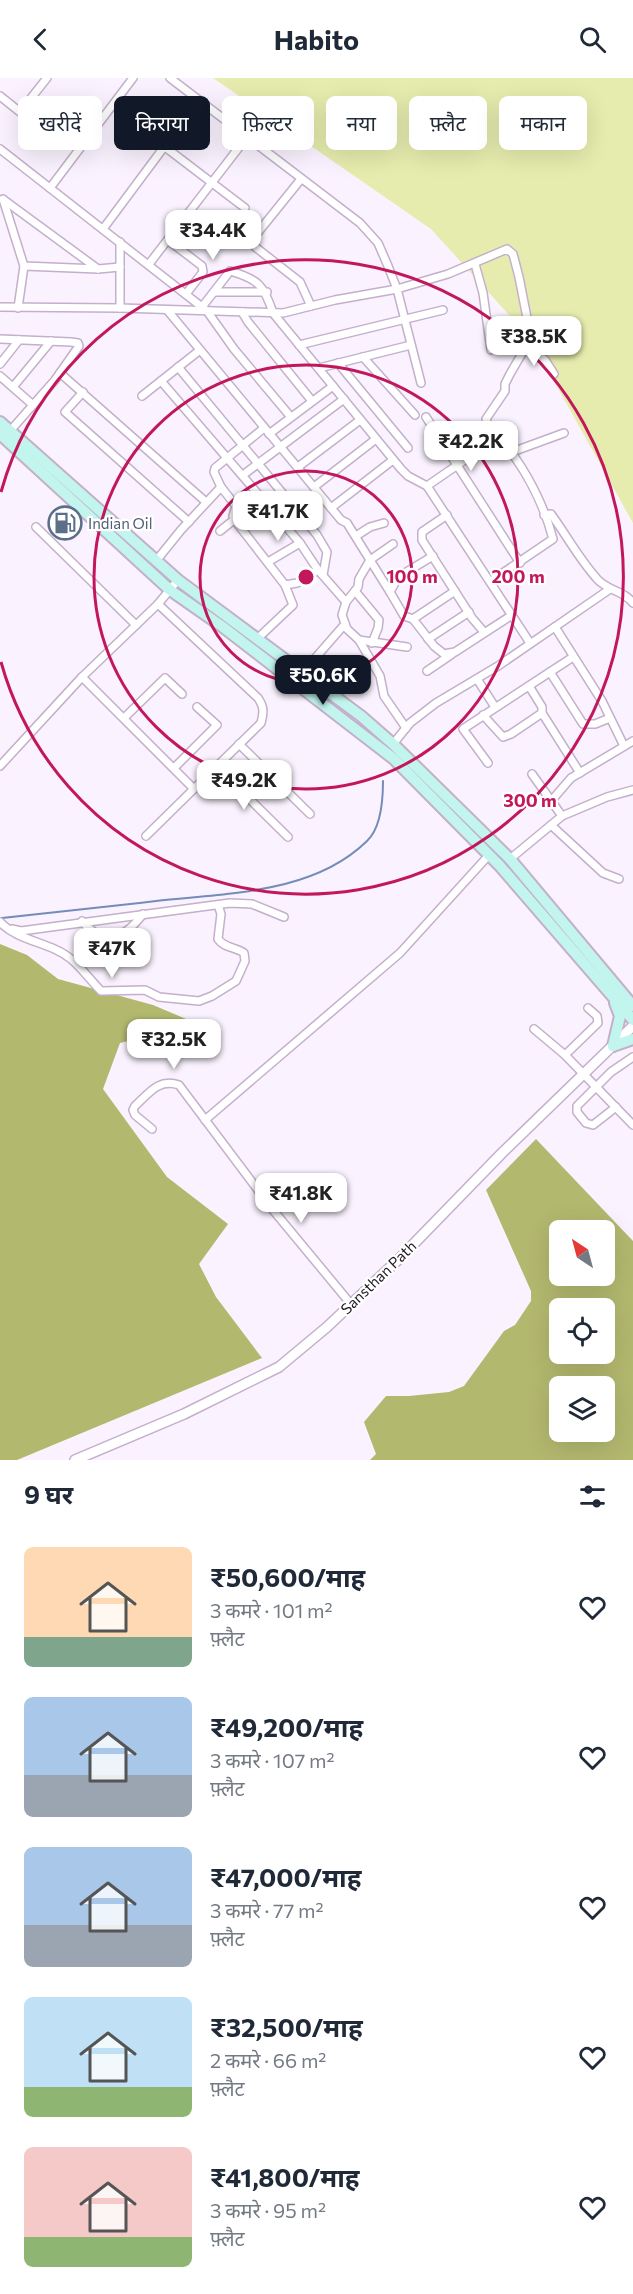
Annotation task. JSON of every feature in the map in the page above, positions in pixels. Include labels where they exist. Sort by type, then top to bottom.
[{"type":"main road","points":[[0,422],[5,433],[170,590],[223,627],[394,759],[489,855],[633,1020]]},
{"type":"main road","points":[[5,433],[178,580],[303,672],[393,744],[510,859],[633,1004]]},
{"type":"main road","points":[[613,1046],[620,1016],[614,999]]},
{"type":"main road","points":[[613,1046],[633,1039]]},
{"type":"street","points":[[0,96],[20,112],[47,78]]},
{"type":"street","points":[[50,188],[134,78]]},
{"type":"street","points":[[170,78],[195,96]]},
{"type":"street","points":[[210,108],[222,117]]},
{"type":"street","points":[[0,149],[205,309],[234,349],[290,416]]},
{"type":"street","points":[[103,229],[163,150]]},
{"type":"street","points":[[169,150],[245,208]]},
{"type":"street","points":[[149,264],[237,150]]},
{"type":"street","points":[[264,150],[360,223],[378,243],[397,289],[422,382]]},
{"type":"street","points":[[301,179],[251,241],[254,246],[300,282],[311,306]]},
{"type":"street","points":[[2,197],[24,266],[18,308]]},
{"type":"street","points":[[2,197],[98,269]]},
{"type":"street","points":[[168,240],[202,266],[203,272],[186,294]]},
{"type":"street","points":[[120,242],[120,308]]},
{"type":"street","points":[[0,307],[205,309],[283,313],[397,289],[475,264],[499,250],[507,249],[513,254],[530,333],[526,347],[505,384],[505,391],[486,419],[487,426],[512,452],[532,487],[553,539],[491,581]]},
{"type":"street","points":[[475,264],[483,293],[491,350]]},
{"type":"street","points":[[24,266],[98,269],[120,267]]},
{"type":"street","points":[[205,309],[214,292],[230,271],[250,276],[267,292],[273,313],[360,420],[408,476],[427,486],[530,643]]},
{"type":"street","points":[[214,292],[267,292]]},
{"type":"street","points":[[168,310],[266,431],[341,520],[347,523],[404,616],[413,619],[428,639],[444,654],[455,652]]},
{"type":"street","points":[[299,345],[443,310]]},
{"type":"street","points":[[242,312],[312,401]]},
{"type":"street","points":[[0,339],[78,343],[77,350],[60,372],[33,405],[5,433]]},
{"type":"street","points":[[0,364],[19,340]]},
{"type":"street","points":[[13,387],[51,341]]},
{"type":"street","points":[[319,368],[411,345]]},
{"type":"street","points":[[526,347],[545,360],[554,374]]},
{"type":"street","points":[[142,396],[200,350]]},
{"type":"street","points":[[363,357],[415,415]]},
{"type":"street","points":[[338,363],[408,448]]},
{"type":"street","points":[[178,367],[317,535],[327,552],[320,572],[297,583],[285,585]]},
{"type":"street","points":[[60,372],[206,502]]},
{"type":"street","points":[[0,376],[33,405]]},
{"type":"street","points":[[161,381],[300,543],[320,572],[346,602]]},
{"type":"street","points":[[257,639],[293,605],[285,585],[233,516],[237,510],[236,506],[221,487],[214,472],[215,468],[243,445],[333,386]]},
{"type":"street","points":[[83,392],[65,412],[189,522]]},
{"type":"street","points":[[243,475],[344,399]]},
{"type":"street","points":[[426,417],[520,563]]},
{"type":"street","points":[[298,467],[360,420]]},
{"type":"street","points":[[512,452],[564,433]]},
{"type":"street","points":[[427,486],[498,436]]},
{"type":"street","points":[[314,487],[376,439]]},
{"type":"street","points":[[331,508],[393,460]]},
{"type":"street","points":[[156,561],[221,487]]},
{"type":"street","points":[[544,515],[551,514],[584,563],[600,581],[610,589],[624,594],[633,603]]},
{"type":"street","points":[[447,515],[422,532],[422,540],[484,632]]},
{"type":"street","points":[[220,531],[235,519]]},
{"type":"street","points":[[356,536],[370,527],[384,523]]},
{"type":"street","points":[[36,527],[136,625]]},
{"type":"street","points":[[268,562],[300,543]]},
{"type":"street","points":[[393,544],[370,560],[359,579],[358,587],[346,602],[342,615],[347,629],[359,640],[380,676],[384,696],[406,728]]},
{"type":"street","points":[[390,592],[398,578],[434,556]]},
{"type":"street","points":[[0,766],[82,677],[158,604],[178,580]]},
{"type":"street","points":[[393,744],[406,728],[436,704],[610,589]]},
{"type":"street","points":[[355,591],[379,620],[372,643]]},
{"type":"street","points":[[413,619],[455,591]]},
{"type":"street","points":[[147,836],[261,723],[264,713],[258,698],[158,604]]},
{"type":"street","points":[[428,639],[469,612]]},
{"type":"street","points":[[427,671],[512,615]]},
{"type":"street","points":[[303,672],[345,624]]},
{"type":"street","points":[[555,627],[602,701],[624,746]]},
{"type":"street","points":[[359,640],[407,647]]},
{"type":"street","points":[[488,763],[463,729],[573,657]]},
{"type":"street","points":[[550,672],[583,724],[595,724],[610,718]]},
{"type":"street","points":[[82,677],[194,789]]},
{"type":"street","points":[[124,718],[165,678],[182,694]]},
{"type":"street","points":[[477,679],[495,707]]},
{"type":"street","points":[[529,686],[542,707],[542,713],[580,773]]},
{"type":"street","points":[[174,768],[218,725],[197,707]]},
{"type":"street","points":[[483,715],[503,737],[542,713]]},
{"type":"street","points":[[552,801],[571,778],[633,741]]},
{"type":"street","points":[[239,744],[310,814]]},
{"type":"street","points":[[217,766],[288,837]]},
{"type":"street","points":[[532,774],[562,816]]},
{"type":"street","points":[[510,859],[562,816],[607,797],[633,790]]},
{"type":"street","points":[[551,825],[595,867],[619,879]]},
{"type":"street","points":[[205,1120],[400,953],[489,855]]},
{"type":"street","points":[[3,925],[71,959],[101,991],[145,990],[159,997],[199,1001],[236,981],[245,961],[244,953],[223,944],[218,939],[221,914],[218,904]]},
{"type":"street","points":[[3,925],[21,931],[218,904],[252,904],[284,917]]},
{"type":"street","points":[[82,921],[91,932],[106,938],[128,929],[143,914]]},
{"type":"street","points":[[566,1055],[598,1023],[597,1016],[588,1008]]},
{"type":"street","name":"Sansthan Path","points":[[75,1460],[184,1414],[279,1367],[327,1327],[400,1258],[502,1153],[633,1026]]},
{"type":"street","points":[[534,1029],[566,1055],[633,1125]]},
{"type":"street","points":[[616,1107],[593,1125],[586,1123],[577,1112],[577,1106],[612,1072],[633,1057]]},
{"type":"street","points":[[152,1129],[135,1115],[133,1110],[135,1106],[160,1084],[169,1081],[179,1084],[273,1210],[350,1303]]},
{"type":"green space","points":[[213,78],[633,78],[633,523],[530,338],[431,229],[314,148],[314,96],[239,96]]},
{"type":"green space","points":[[0,944],[27,955],[58,979],[153,1005],[198,1024],[120,1043],[103,1089],[167,1177],[228,1224],[199,1264],[216,1297],[262,1358],[17,1460],[0,1460]]},
{"type":"green space","points":[[536,1139],[613,1220],[549,1220],[549,1286],[615,1286],[615,1222],[633,1241],[633,1460],[370,1460],[376,1454],[364,1422],[386,1396],[449,1392],[464,1386],[504,1331],[515,1325],[531,1301],[531,1291],[486,1190]]},
{"type":"waterway","points":[[2,918],[268,888],[321,872],[345,858],[372,835],[382,804],[383,781]]},
{"type":"place","name":"Indian Oil","points":[[65,523]]}]
